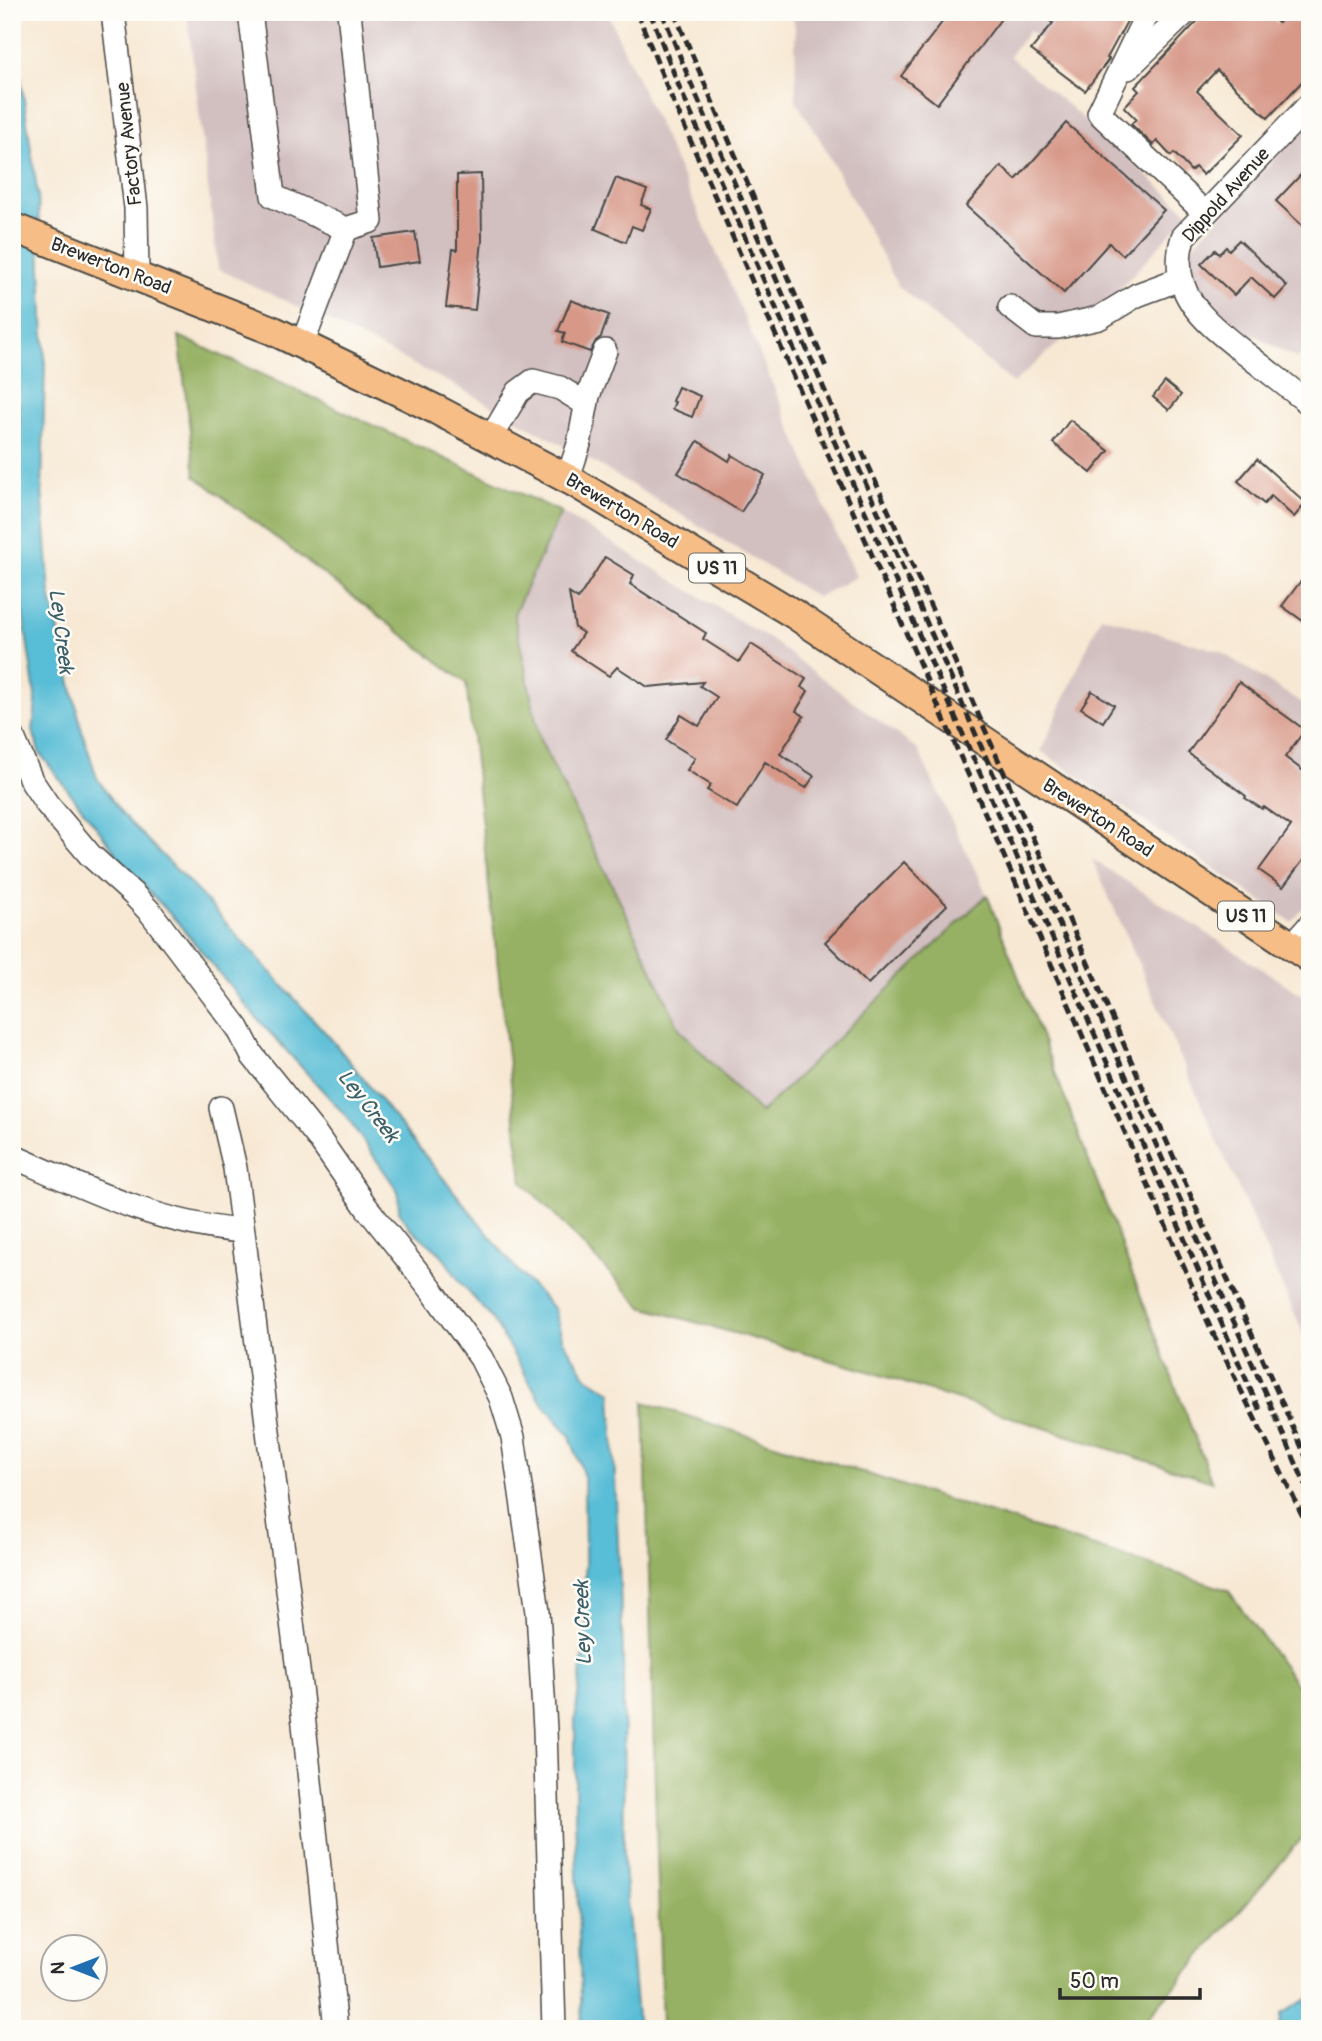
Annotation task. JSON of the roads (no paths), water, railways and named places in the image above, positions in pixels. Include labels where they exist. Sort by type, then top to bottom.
[{"type":"main road","name":"Brewerton Road","points":[[12,227],[137,275],[302,345],[568,478],[794,614],[1304,943]]},
{"type":"street","name":"Factory Avenue","points":[[113,12],[136,208],[137,275]]},
{"type":"street","points":[[250,12],[273,197],[346,229],[371,221],[348,12]]},
{"type":"street","points":[[1148,12],[1100,113],[1204,212]]},
{"type":"street","points":[[1116,80],[1186,12]]},
{"type":"street","name":"Dippold Avenue","points":[[1184,289],[1177,256],[1182,237],[1310,104]]},
{"type":"street","points":[[302,345],[346,229]]},
{"type":"street","points":[[1010,307],[1036,327],[1058,327],[1100,318],[1137,295],[1184,289],[1208,324],[1310,404]]},
{"type":"street","points":[[568,478],[579,444],[586,404],[605,351]]},
{"type":"street","points":[[491,438],[518,392],[533,380],[560,388],[586,404]]},
{"type":"street","points":[[12,735],[31,780],[47,804],[90,855],[133,894],[159,924],[238,1028],[252,1055],[317,1136],[367,1208],[481,1358],[501,1398],[513,1437],[538,1612],[545,1729],[554,2029]]},
{"type":"street","points":[[221,1108],[235,1168],[301,1699],[336,2029]]},
{"type":"street","points":[[12,1156],[135,1209],[221,1230],[242,1231]]},
{"type":"water","name":"Ley Creek","points":[[12,19],[38,196],[45,362],[42,490],[50,593],[82,731],[97,778],[122,814],[197,891],[332,1040],[518,1271],[554,1309],[563,1341],[587,1377],[611,1392],[623,1652],[624,1866],[638,2029],[582,2029],[575,1813],[575,1720],[586,1630],[584,1477],[570,1436],[541,1401],[493,1320],[460,1282],[441,1254],[410,1228],[399,1211],[398,1191],[345,1115],[253,1014],[179,924],[130,871],[39,752],[33,731],[36,702],[17,572],[16,453],[20,427],[18,378],[12,366]]},
{"type":"water","points":[[1310,1997],[1310,2029],[1279,2029],[1282,2014]]},
{"type":"railway","points":[[637,12],[667,87],[1211,1329],[1310,1531]]},
{"type":"railway","points":[[650,12],[678,84],[1260,1411]]},
{"type":"railway","points":[[662,12],[835,414],[1310,1495]]},
{"type":"railway","points":[[674,12],[826,367]]},
{"type":"railway","points":[[862,451],[1310,1466]]}]
